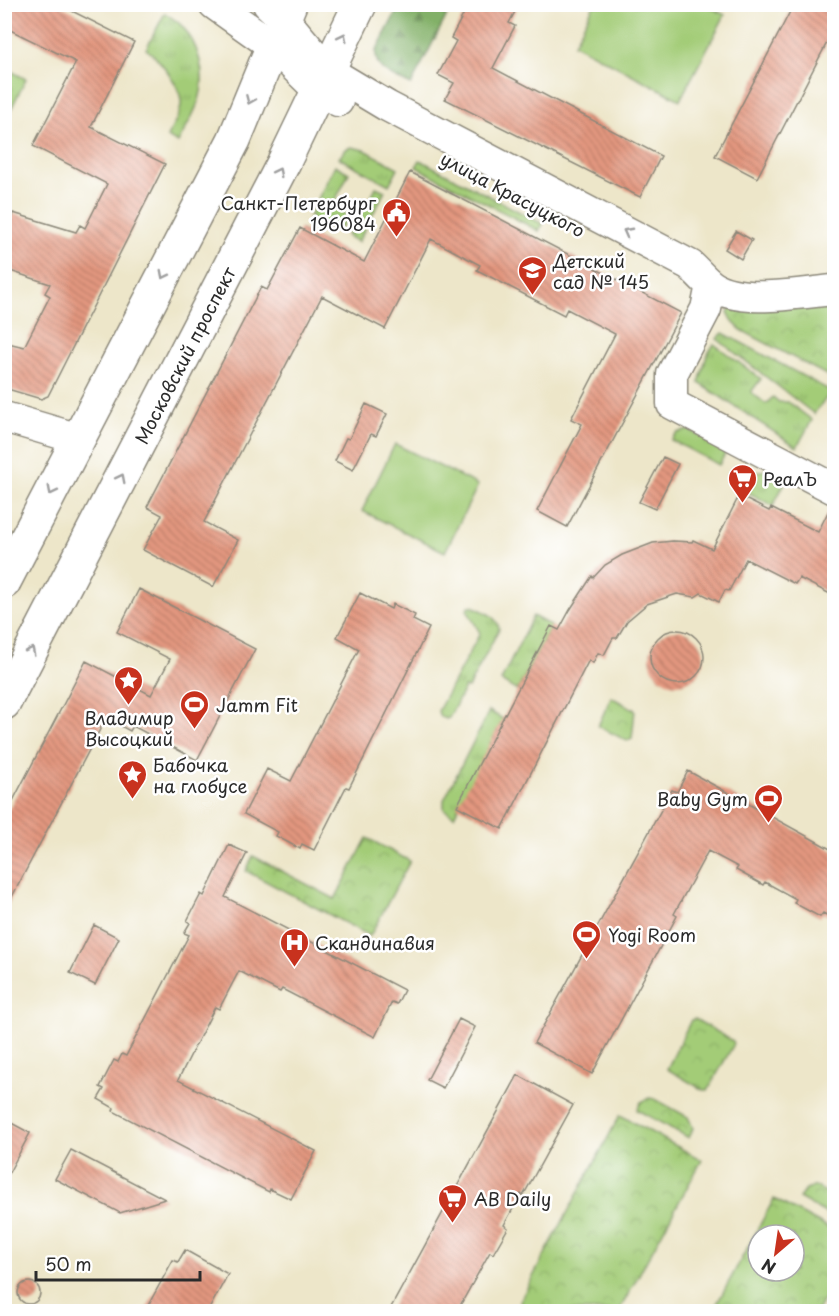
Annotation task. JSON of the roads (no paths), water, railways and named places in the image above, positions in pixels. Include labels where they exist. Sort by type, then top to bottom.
[{"type":"main road","name":"Московский проспект","points":[[4,703],[283,164],[360,4]]},
{"type":"main road","points":[[4,582],[234,140],[279,19]]},
{"type":"street","name":"улица Красуцкого","points":[[214,4],[279,19],[322,80],[387,106],[690,265],[711,285]]},
{"type":"street","points":[[834,290],[745,297],[728,293],[711,285],[706,309],[672,374],[672,404],[834,489]]},
{"type":"street","points":[[4,417],[79,439]]},
{"type":"place","name":"Санкт-Петербург 196084","points":[[397,238]]},
{"type":"place","name":"Детский сад № 145","points":[[532,296]]},
{"type":"place","name":"РеалЪ","points":[[742,504]]},
{"type":"place","name":"Владимир Высоцкий","points":[[129,706]]},
{"type":"place","name":"Jamm Fit","points":[[195,730]]},
{"type":"place","name":"Бабочка на глобусе","points":[[132,800]]},
{"type":"place","name":"Baby Gym","points":[[769,824]]},
{"type":"place","name":"Yogi Room","points":[[587,960]]},
{"type":"place","name":"Скандинавия","points":[[294,968]]},
{"type":"place","name":"АВ Daily","points":[[453,1224]]}]
